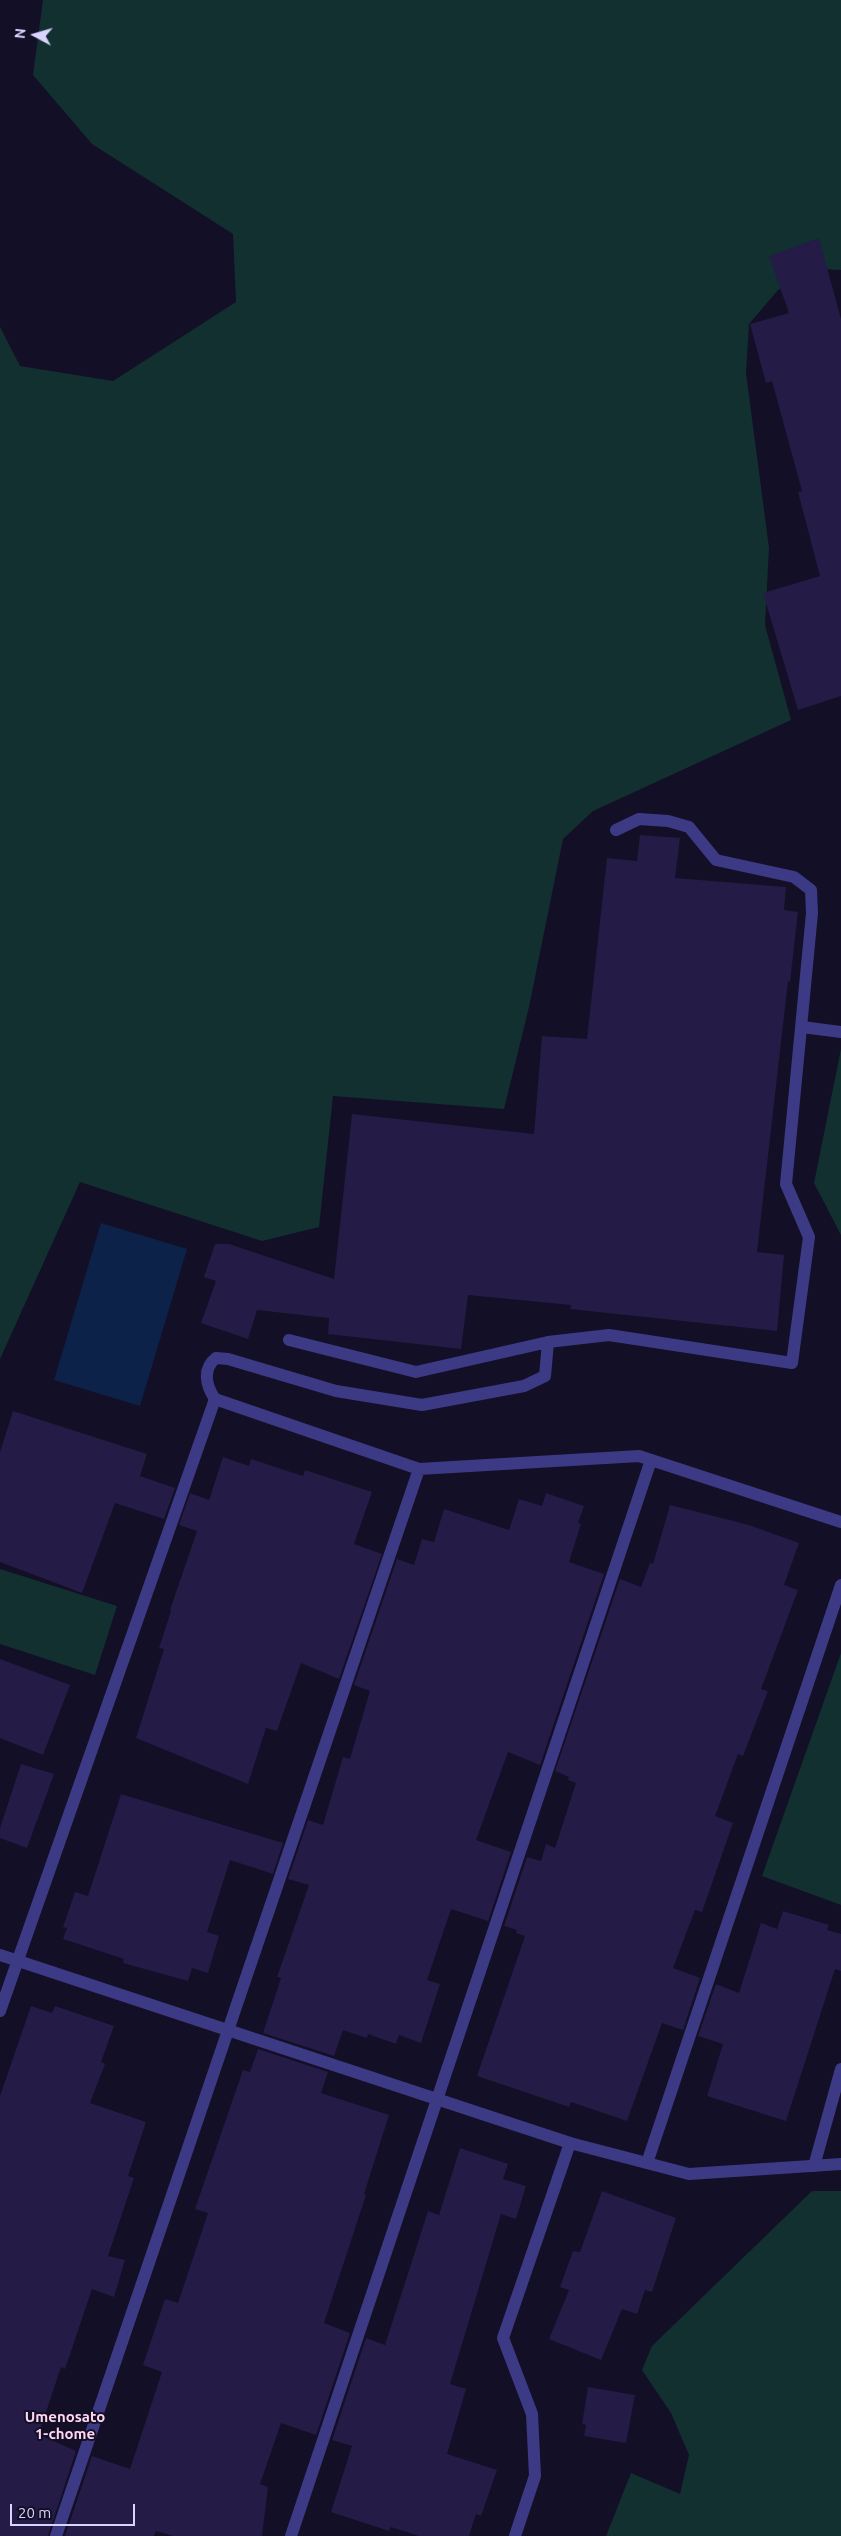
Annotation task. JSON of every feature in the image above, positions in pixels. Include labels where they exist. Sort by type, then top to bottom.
[{"type":"street","points":[[289,1340],[416,1372],[548,1342],[609,1335],[792,1363],[809,1236],[786,1184],[812,913],[811,890],[794,877],[716,860],[689,827],[668,821],[639,819],[616,830]]},
{"type":"street","points":[[802,1027],[841,1032]]},
{"type":"street","points":[[548,1342],[544,1376],[524,1386],[422,1405],[336,1391],[216,1358],[210,1363],[207,1373],[208,1388],[215,1399],[419,1469],[639,1456],[841,1522]]},
{"type":"street","points":[[0,2011],[215,1399]]},
{"type":"street","points":[[291,2536],[651,1460]]},
{"type":"street","points":[[56,2536],[419,1469]]},
{"type":"street","points":[[647,2163],[841,1585]]},
{"type":"street","points":[[0,1955],[570,2143],[689,2174],[841,2164]]},
{"type":"street","points":[[814,2166],[841,2069]]},
{"type":"street","points":[[515,2536],[535,2476],[532,2414],[503,2338],[570,2143]]},
{"type":"green space","points":[[43,0],[841,0],[841,270],[822,269],[778,290],[749,324],[746,373],[769,548],[765,625],[791,720],[593,811],[563,839],[529,1007],[504,1109],[333,1096],[319,1227],[262,1241],[80,1182],[0,1359],[0,327],[20,366],[113,381],[236,302],[233,234],[92,144],[33,75]]},
{"type":"green space","points":[[841,1049],[841,1235],[814,1183]]},
{"type":"green space","points":[[0,1569],[117,1606],[95,1675],[0,1644]]},
{"type":"green space","points":[[841,1653],[841,1905],[762,1876]]},
{"type":"green space","points":[[812,2191],[841,2191],[841,2536],[606,2536],[631,2473],[680,2494],[689,2455],[671,2413],[642,2370],[652,2346]]},
{"type":"water","points":[[101,1223],[187,1249],[140,1406],[54,1380]]},
{"type":"building","points":[[819,238],[841,319],[841,696],[798,710],[763,593],[820,576],[798,492],[802,491],[772,381],[766,383],[750,324],[789,313],[769,256]]},
{"type":"building","points":[[640,835],[680,838],[675,878],[786,887],[784,910],[798,912],[790,982],[788,981],[757,1252],[784,1255],[777,1331],[570,1309],[571,1305],[468,1295],[461,1349],[328,1334],[329,1318],[257,1310],[248,1339],[201,1323],[216,1281],[204,1277],[215,1244],[229,1244],[334,1279],[352,1114],[534,1134],[542,1036],[587,1039],[607,858],[637,861]]},
{"type":"building","points":[[13,1411],[147,1454],[140,1476],[175,1488],[164,1519],[115,1503],[82,1593],[0,1562],[0,1452]]},
{"type":"building","points":[[223,1457],[249,1466],[251,1459],[303,1476],[305,1470],[372,1492],[354,1544],[382,1554],[339,1679],[301,1663],[277,1731],[266,1728],[248,1784],[136,1738],[164,1649],[159,1648],[170,1610],[197,1531],[179,1525],[190,1493],[209,1500]]},
{"type":"building","points":[[546,1493],[584,1506],[578,1523],[581,1524],[569,1562],[604,1574],[540,1765],[508,1752],[476,1840],[511,1852],[488,1921],[451,1909],[427,1980],[440,1984],[421,2043],[399,2035],[396,2044],[368,2034],[367,2038],[343,2030],[334,2056],[263,2033],[281,1978],[277,1977],[309,1885],[288,1879],[308,1820],[323,1825],[343,1757],[350,1759],[370,1691],[354,1685],[397,1559],[414,1565],[422,1539],[434,1542],[444,1509],[509,1530],[519,1499],[542,1506]]},
{"type":"building","points":[[670,1505],[749,1525],[799,1543],[784,1585],[798,1590],[761,1689],[768,1691],[743,1756],[738,1754],[715,1816],[733,1823],[702,1912],[695,1910],[673,1968],[700,1978],[683,2030],[662,2023],[627,2121],[571,2102],[569,2107],[477,2076],[525,1936],[516,1933],[517,1930],[504,1926],[527,1857],[541,1861],[546,1844],[555,1848],[576,1783],[568,1780],[569,1777],[555,1771],[620,1579],[641,1587],[650,1563],[653,1564]]},
{"type":"building","points":[[0,1659],[70,1685],[43,1755],[0,1738]]},
{"type":"building","points":[[21,1764],[54,1774],[27,1848],[0,1838],[0,1828]]},
{"type":"building","points":[[121,1794],[283,1843],[273,1874],[230,1860],[207,1932],[219,1936],[208,1973],[192,1968],[188,1981],[123,1963],[124,1959],[63,1939],[67,1928],[63,1927],[75,1892],[88,1896]]},
{"type":"building","points":[[783,1911],[829,1925],[827,1930],[841,1934],[841,1971],[835,1969],[786,2121],[707,2096],[723,2044],[698,2036],[716,1984],[739,1993],[761,1923],[777,1929]]},
{"type":"building","points":[[31,2006],[52,2013],[55,2006],[114,2026],[101,2062],[105,2064],[90,2103],[146,2122],[128,2176],[134,2178],[108,2256],[125,2260],[114,2297],[92,2289],[65,2369],[61,2367],[39,2433],[76,2451],[48,2536],[0,2536],[0,2096]]},
{"type":"building","points":[[258,2049],[328,2072],[321,2093],[389,2115],[364,2194],[366,2195],[324,2323],[350,2333],[316,2435],[281,2423],[260,2484],[268,2487],[262,2536],[173,2536],[156,2531],[154,2536],[65,2536],[92,2456],[130,2469],[162,2372],[143,2365],[165,2299],[178,2303],[208,2213],[195,2209],[243,2070],[250,2072]]},
{"type":"building","points":[[460,2148],[508,2164],[503,2179],[526,2186],[516,2219],[501,2214],[450,2384],[466,2389],[447,2454],[497,2470],[481,2516],[476,2514],[469,2536],[419,2536],[391,2527],[389,2531],[331,2512],[352,2446],[332,2440],[366,2338],[385,2345],[428,2211],[439,2215]]},
{"type":"building","points":[[602,2191],[676,2218],[652,2292],[645,2290],[637,2314],[622,2309],[601,2360],[549,2339],[569,2290],[560,2287],[573,2251],[580,2252]]},
{"type":"building","points":[[588,2387],[635,2395],[626,2443],[584,2436],[586,2425],[582,2424]]},
{"type":"district","name":"Umenosato 1-chome","points":[[65,2426]]}]
